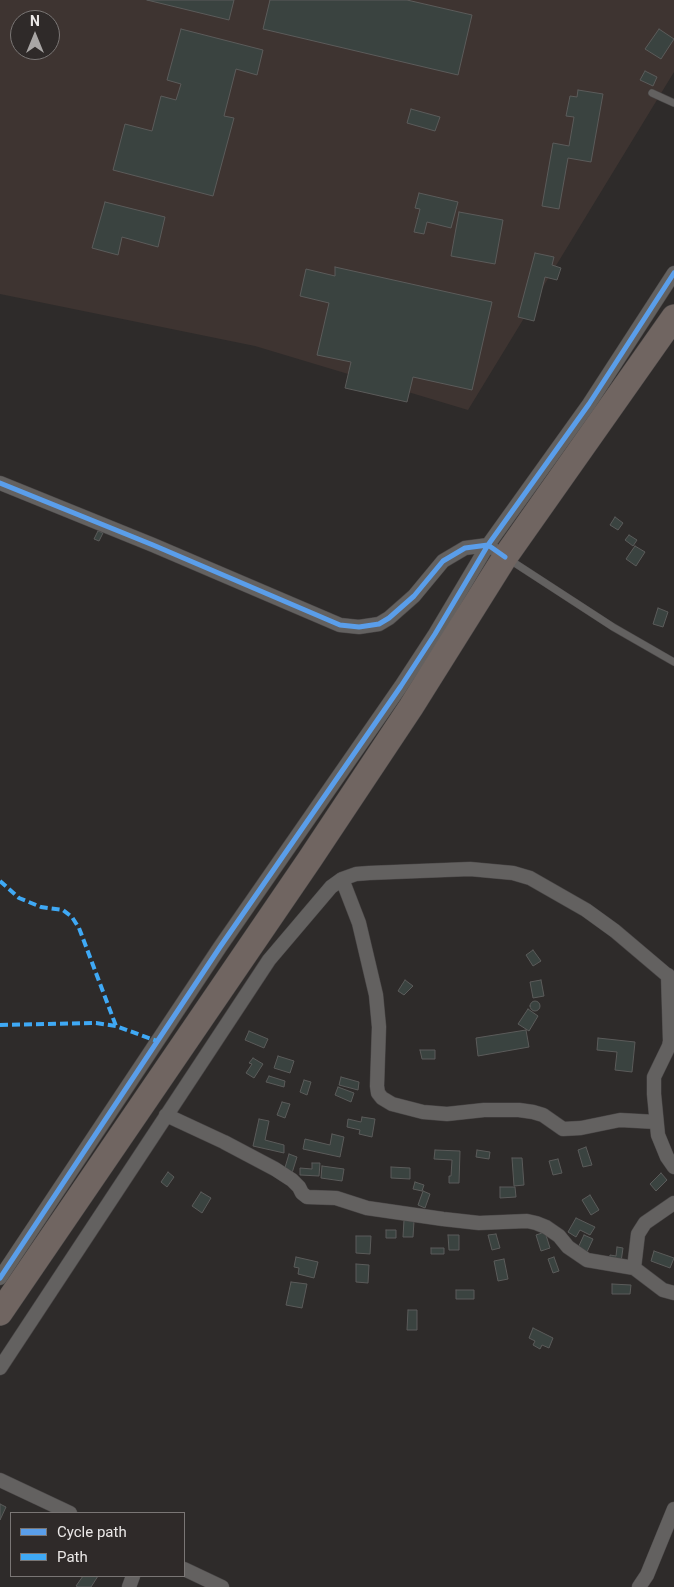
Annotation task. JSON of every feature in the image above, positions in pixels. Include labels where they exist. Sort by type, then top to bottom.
[{"type":"highway","points":[[0,1313],[411,707],[496,551],[674,316]]},
{"type":"street","points":[[0,1278],[220,947],[436,634],[496,551],[674,273]]},
{"type":"street","points":[[0,483],[153,545],[340,625],[359,627],[379,624],[389,618],[414,596],[443,561],[465,548],[496,551]]},
{"type":"street","points":[[0,1368],[269,960],[331,887],[342,878],[369,873],[470,870],[513,873],[530,878],[586,910],[615,931],[671,978],[670,1040],[654,1077],[656,1122],[662,1147],[674,1167]]},
{"type":"street","points":[[342,878],[359,923],[376,995],[379,1027],[377,1086],[382,1098],[392,1104],[447,1114],[484,1110],[533,1112],[542,1114],[563,1129],[581,1128],[620,1120],[656,1122]]},
{"type":"street","points":[[166,1115],[217,1138],[275,1169],[292,1180],[307,1197],[336,1198],[367,1208],[443,1219],[479,1223],[536,1223],[559,1236],[568,1247],[587,1260],[634,1268],[663,1290],[674,1293]]},
{"type":"street","points":[[634,1268],[638,1234],[645,1222],[674,1203]]},
{"type":"street","points":[[0,1480],[68,1512]]},
{"type":"street","points":[[639,1587],[647,1575],[674,1509]]},
{"type":"street","points":[[185,1569],[222,1587]]},
{"type":"lane","points":[[652,93],[674,103]]},
{"type":"lane","points":[[496,551],[614,627],[674,662]]},
{"type":"shaded area","points":[[0,0],[674,0],[674,72],[468,410],[255,346],[0,294]]},
{"type":"building","points":[[147,0],[234,0],[229,20]]},
{"type":"building","points":[[270,0],[407,0],[472,15],[458,75],[263,29]]},
{"type":"building","points":[[181,29],[263,50],[257,75],[236,69],[224,116],[234,118],[213,196],[113,170],[125,124],[152,131],[161,96],[176,100],[181,84],[167,80]]},
{"type":"building","points":[[659,29],[674,39],[661,59],[645,49]]},
{"type":"building","points":[[645,71],[657,77],[653,86],[640,80]]},
{"type":"building","points":[[578,90],[603,94],[591,162],[568,158],[559,209],[542,206],[553,143],[569,146],[574,117],[566,116],[570,96],[577,97]]},
{"type":"building","points":[[411,109],[440,117],[435,131],[407,123]]},
{"type":"building","points":[[419,193],[458,202],[451,228],[427,222],[424,234],[414,232],[420,209],[415,208]]},
{"type":"building","points":[[105,202],[165,217],[158,247],[122,237],[118,255],[92,248]]},
{"type":"building","points":[[459,212],[503,220],[495,264],[451,256]]},
{"type":"building","points":[[535,253],[554,257],[552,265],[561,268],[557,280],[545,277],[534,321],[518,317]]},
{"type":"building","points":[[335,267],[492,302],[472,390],[413,377],[407,402],[345,388],[351,362],[317,355],[329,303],[300,296],[306,269],[335,276]]},
{"type":"building","points":[[615,517],[623,523],[618,530],[610,525]]},
{"type":"building","points":[[98,531],[103,533],[99,541],[94,539]]},
{"type":"building","points":[[629,535],[637,540],[633,546],[625,540]]},
{"type":"building","points":[[635,546],[645,552],[636,566],[626,559]]},
{"type":"building","points":[[658,608],[668,612],[663,627],[653,624]]},
{"type":"building","points":[[533,950],[541,961],[533,966],[526,955]]},
{"type":"building","points":[[405,980],[413,986],[404,995],[398,991]]},
{"type":"building","points":[[541,980],[544,996],[533,998],[530,982]]},
{"type":"building","points":[[533,1001],[537,1001],[540,1006],[539,1010],[533,1011],[530,1008],[530,1004]]},
{"type":"building","points":[[528,1009],[538,1016],[529,1031],[518,1024]]},
{"type":"building","points":[[526,1030],[529,1047],[478,1056],[476,1038]]},
{"type":"building","points":[[249,1031],[268,1039],[264,1048],[245,1040]]},
{"type":"building","points":[[598,1038],[635,1042],[632,1072],[615,1070],[617,1052],[597,1050]]},
{"type":"building","points":[[420,1050],[435,1050],[435,1059],[422,1059]]},
{"type":"building","points":[[278,1056],[294,1061],[290,1073],[274,1068]]},
{"type":"building","points":[[253,1058],[263,1064],[254,1078],[246,1073],[252,1064],[249,1063]]},
{"type":"building","points":[[269,1076],[285,1081],[284,1087],[266,1082]]},
{"type":"building","points":[[341,1077],[359,1082],[358,1090],[339,1085]]},
{"type":"building","points":[[304,1080],[311,1082],[307,1095],[300,1092]]},
{"type":"building","points":[[338,1087],[354,1093],[351,1102],[335,1095]]},
{"type":"building","points":[[282,1102],[290,1104],[285,1118],[277,1115]]},
{"type":"building","points":[[362,1117],[375,1119],[372,1137],[359,1134],[360,1130],[347,1127],[348,1119],[361,1122]]},
{"type":"building","points":[[259,1119],[269,1121],[265,1140],[284,1145],[284,1153],[253,1146]]},
{"type":"building","points":[[332,1134],[344,1137],[340,1157],[303,1149],[305,1139],[330,1145]]},
{"type":"building","points":[[586,1147],[592,1165],[583,1167],[578,1150]]},
{"type":"building","points":[[435,1150],[460,1151],[459,1183],[449,1183],[452,1160],[434,1159]]},
{"type":"building","points":[[477,1150],[490,1152],[489,1159],[476,1157]]},
{"type":"building","points":[[289,1154],[297,1157],[292,1173],[284,1171]]},
{"type":"building","points":[[512,1158],[522,1158],[524,1185],[514,1186]]},
{"type":"building","points":[[558,1159],[562,1173],[553,1175],[549,1161]]},
{"type":"building","points":[[312,1163],[320,1163],[319,1176],[300,1175],[300,1168],[312,1169]]},
{"type":"building","points":[[322,1166],[344,1169],[342,1181],[321,1178]]},
{"type":"building","points":[[391,1167],[410,1168],[410,1179],[391,1178]]},
{"type":"building","points":[[168,1172],[174,1177],[167,1187],[161,1182]]},
{"type":"building","points":[[661,1173],[667,1180],[656,1191],[650,1184]]},
{"type":"building","points":[[415,1182],[424,1185],[422,1191],[413,1189]]},
{"type":"building","points":[[500,1187],[515,1187],[516,1197],[500,1198]]},
{"type":"building","points":[[423,1191],[430,1194],[425,1208],[418,1205]]},
{"type":"building","points":[[201,1192],[211,1198],[202,1213],[192,1206]]},
{"type":"building","points":[[590,1195],[599,1210],[591,1215],[582,1200]]},
{"type":"building","points":[[576,1218],[595,1227],[590,1235],[580,1230],[576,1237],[568,1232]]},
{"type":"building","points":[[404,1220],[414,1221],[413,1237],[403,1237]]},
{"type":"building","points":[[386,1230],[396,1230],[396,1238],[386,1238]]},
{"type":"building","points":[[545,1232],[550,1248],[541,1251],[536,1235]]},
{"type":"building","points":[[496,1234],[500,1248],[492,1250],[488,1235]]},
{"type":"building","points":[[448,1235],[459,1235],[459,1250],[449,1250]]},
{"type":"building","points":[[584,1235],[593,1239],[586,1254],[577,1250]]},
{"type":"building","points":[[356,1236],[371,1236],[370,1254],[356,1253]]},
{"type":"building","points":[[617,1247],[623,1248],[621,1262],[609,1261],[610,1255],[616,1256]]},
{"type":"building","points":[[431,1248],[444,1248],[444,1254],[431,1254]]},
{"type":"building","points":[[654,1251],[674,1258],[670,1268],[651,1261]]},
{"type":"building","points":[[296,1257],[318,1262],[314,1278],[298,1274],[299,1268],[294,1267]]},
{"type":"building","points":[[554,1257],[559,1271],[553,1273],[548,1259]]},
{"type":"building","points":[[504,1259],[508,1279],[498,1281],[494,1261]]},
{"type":"building","points":[[356,1264],[369,1265],[368,1283],[356,1282]]},
{"type":"building","points":[[291,1282],[307,1284],[302,1308],[286,1305]]},
{"type":"building","points":[[612,1284],[631,1285],[630,1294],[612,1294]]},
{"type":"building","points":[[456,1290],[474,1290],[474,1299],[456,1299]]},
{"type":"building","points":[[408,1310],[417,1310],[417,1330],[407,1330]]},
{"type":"building","points":[[533,1328],[553,1338],[549,1348],[542,1345],[540,1349],[533,1345],[535,1341],[529,1338]]},
{"type":"building","points":[[0,1504],[6,1507],[0,1520]]},
{"type":"building","points":[[82,1577],[97,1577],[91,1587],[76,1586]]},
{"type":"marked path","points":[[0,881],[19,898],[41,907],[63,910],[72,917],[79,928],[116,1026]]},
{"type":"marked path","points":[[0,1025],[96,1023],[116,1026],[157,1041]]},
{"type":"cycle path","points":[[0,1278],[220,947],[401,686],[435,634],[488,545],[589,404],[674,273]]},
{"type":"cycle path","points":[[0,483],[153,545],[340,625],[359,627],[379,624],[389,618],[414,596],[443,561],[465,548],[488,545],[505,557]]}]
